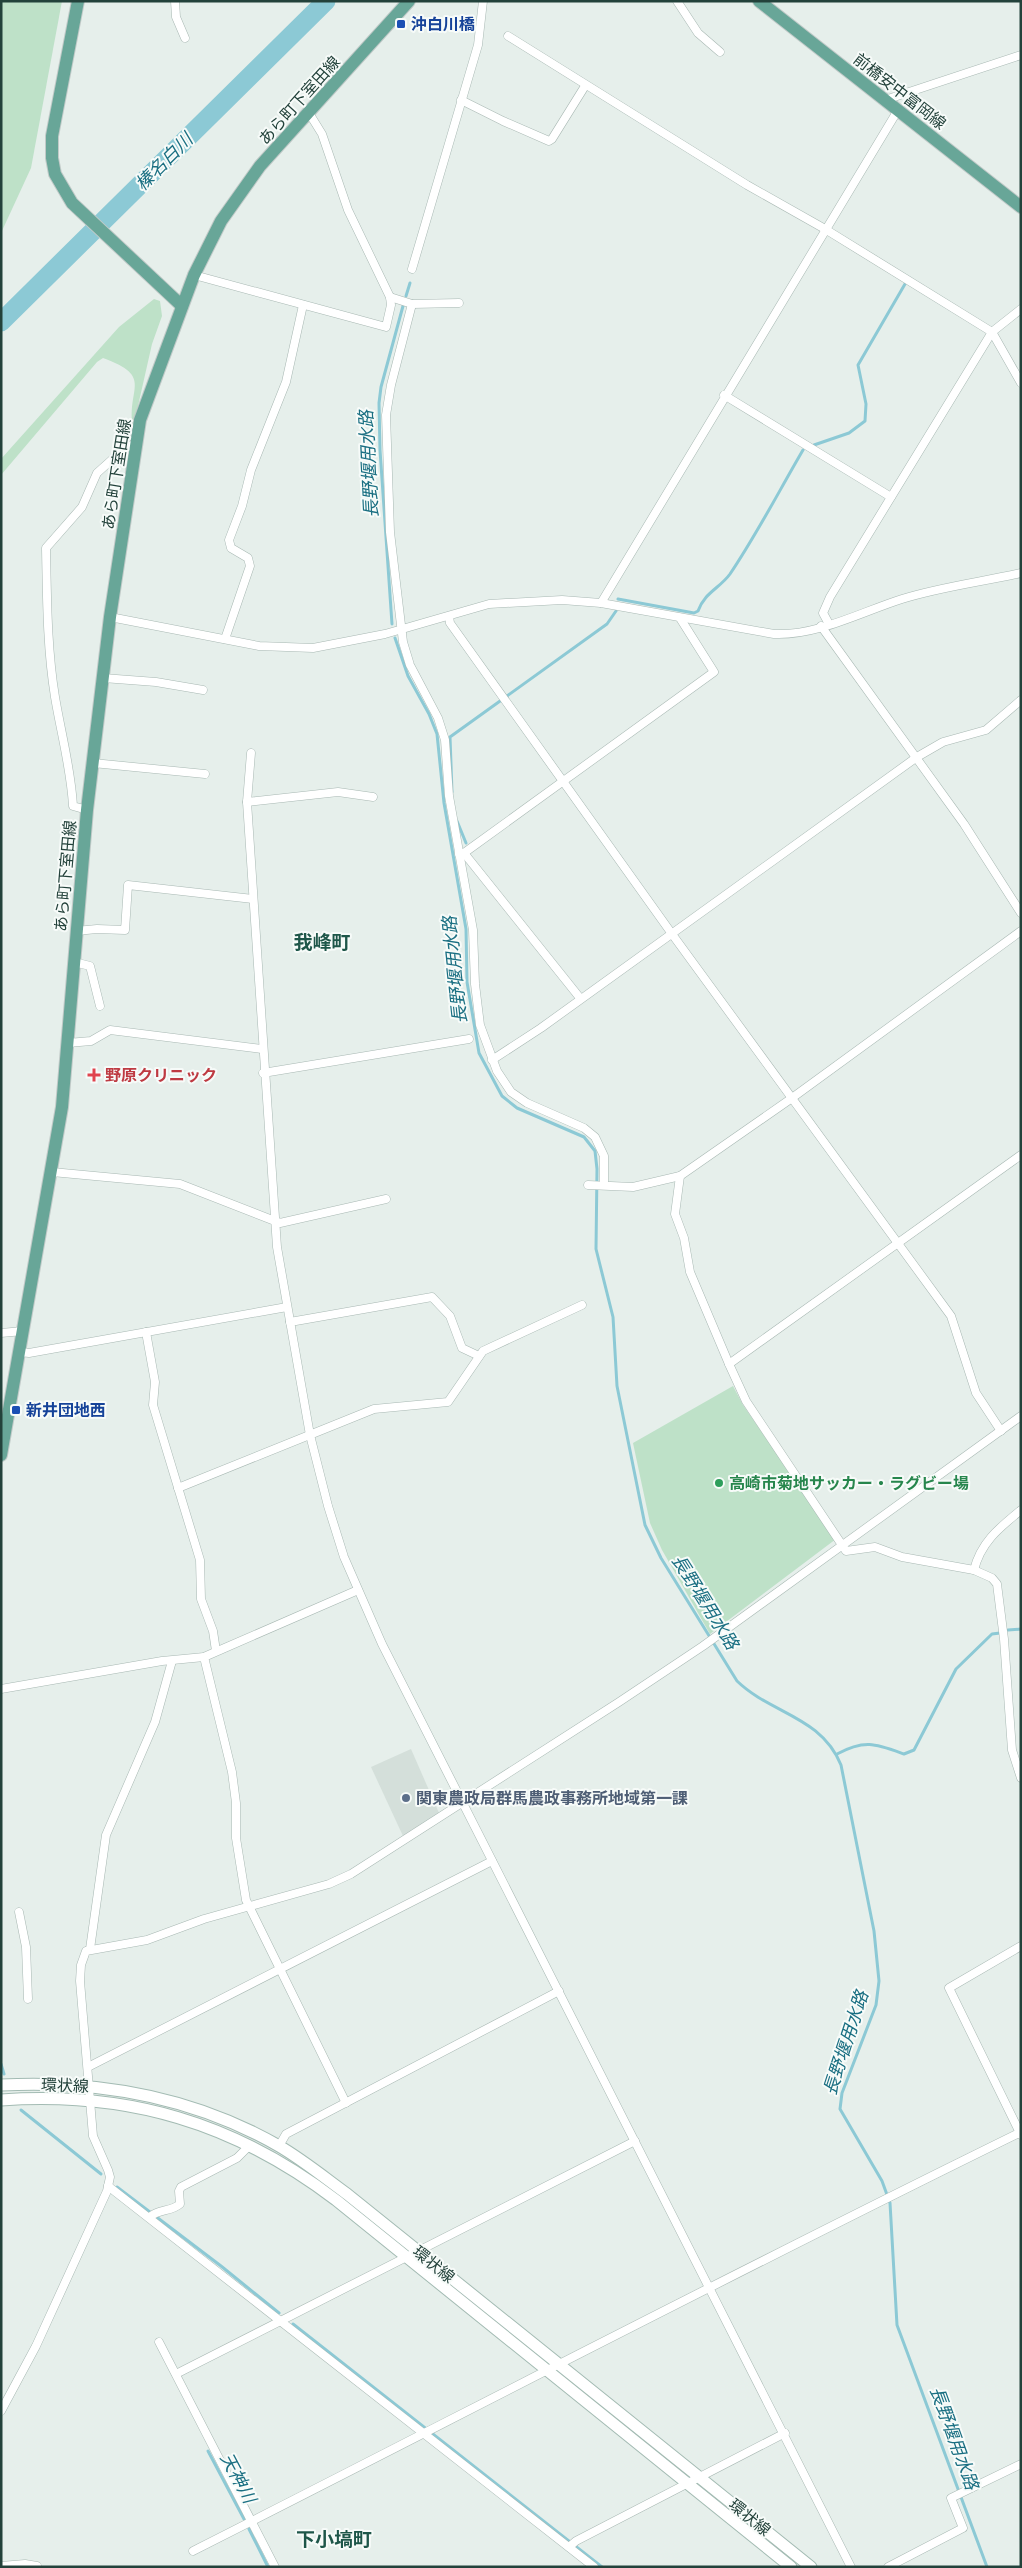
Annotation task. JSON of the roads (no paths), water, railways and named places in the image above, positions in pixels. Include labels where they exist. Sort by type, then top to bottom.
[{"type":"main road","points":[[78,1],[52,136],[55,174],[65,192],[80,212],[182,306]]},
{"type":"main road","name":"あら町下室田線","points":[[1,1455],[62,1107],[87,810],[110,617],[140,420],[194,275],[221,221],[239,193],[409,1]]},
{"type":"main road","name":"前橋安中富岡線","points":[[759,1],[1021,207]]},
{"type":"street","points":[[176,1],[176,17],[185,38]]},
{"type":"street","points":[[412,269],[478,45],[483,1]]},
{"type":"street","points":[[677,1],[698,33],[720,52]]},
{"type":"street","points":[[508,36],[585,86],[747,185],[825,228],[992,332],[1021,383]]},
{"type":"street","points":[[886,100],[1021,55]]},
{"type":"street","points":[[462,100],[503,121],[549,141],[552,140],[585,86]]},
{"type":"street","points":[[601,603],[724,395],[898,110]]},
{"type":"street","points":[[194,275],[386,327],[391,305],[390,297],[348,210],[322,134],[309,113]]},
{"type":"street","points":[[390,297],[412,304],[459,303]]},
{"type":"street","points":[[412,304],[390,384],[386,429],[390,532],[401,630],[410,665],[438,718],[446,740],[449,796],[461,853],[473,930],[478,1014],[492,1060],[505,1086],[519,1098],[578,1125],[595,1137],[604,1156],[597,1185],[633,1187],[680,1176],[792,1098],[1021,931]]},
{"type":"street","points":[[225,639],[250,566],[248,558],[231,548],[229,540],[242,506],[252,470],[286,382],[303,305]]},
{"type":"street","points":[[829,624],[824,616],[824,608],[891,497],[992,332],[1021,309]]},
{"type":"street","points":[[724,395],[891,497]]},
{"type":"street","points":[[87,810],[73,806],[69,766],[55,697],[47,617],[46,548],[82,508],[97,473],[125,448],[135,444]]},
{"type":"street","points":[[110,617],[272,648],[313,648],[401,630],[489,604],[562,600],[601,603],[774,634],[799,633],[903,598],[1021,573]]},
{"type":"street","points":[[449,617],[450,623],[672,934],[951,1316],[976,1393],[1001,1431]]},
{"type":"street","points":[[461,853],[714,672],[680,618]]},
{"type":"street","points":[[821,626],[964,824],[1021,912]]},
{"type":"street","points":[[103,678],[156,682],[203,690]]},
{"type":"street","points":[[492,1060],[541,1028],[580,998],[917,757],[942,742],[986,730],[1021,700]]},
{"type":"street","points":[[251,753],[247,802],[274,1222],[310,1435],[328,1506],[358,1590],[382,1644],[785,2433],[851,2567]]},
{"type":"street","points":[[93,763],[205,774]]},
{"type":"street","points":[[247,802],[338,792],[373,798]]},
{"type":"street","points":[[461,853],[580,998]]},
{"type":"street","points":[[76,930],[125,930],[128,885],[252,899]]},
{"type":"street","points":[[74,962],[90,966],[100,1006]]},
{"type":"street","points":[[68,1042],[91,1041],[110,1030],[262,1049]]},
{"type":"street","points":[[264,1073],[469,1039]]},
{"type":"street","points":[[729,1364],[1021,1155]]},
{"type":"street","points":[[52,1172],[180,1184],[280,1223],[386,1199]]},
{"type":"street","points":[[680,1176],[675,1214],[684,1238],[690,1272],[729,1364],[746,1401],[846,1551],[875,1547],[902,1557],[974,1570],[992,1578],[1000,1591],[1012,1750],[1021,1778]]},
{"type":"street","points":[[290,1322],[432,1297],[450,1316],[462,1348],[479,1356]]},
{"type":"street","points":[[178,1488],[374,1409],[448,1402],[479,1356],[488,1347],[582,1305]]},
{"type":"street","points":[[20,1352],[29,1353],[287,1307]]},
{"type":"street","points":[[1,1333],[23,1331]]},
{"type":"street","points":[[146,1332],[155,1382],[153,1405],[200,1560],[201,1599],[213,1631],[216,1651]]},
{"type":"street","points":[[90,1949],[147,1940],[204,1919],[340,1879],[619,1702],[706,1644],[1021,1416]]},
{"type":"street","points":[[974,1570],[978,1553],[991,1534],[1021,1510]]},
{"type":"street","points":[[1,1689],[204,1657],[358,1590]]},
{"type":"street","points":[[204,1657],[232,1772],[236,1803],[236,1838],[249,1906],[346,2103]]},
{"type":"street","points":[[1,2411],[56,2303],[108,2186],[108,2170],[93,2136],[80,1981],[83,1957],[90,1949],[106,1835],[155,1722],[172,1661]]},
{"type":"street","points":[[1012,1750],[1021,1746]]},
{"type":"street","points":[[88,2067],[492,1861]]},
{"type":"street","points":[[18,1912],[26,1947],[28,1999]]},
{"type":"street","points":[[193,2551],[560,2365],[710,2286],[1020,2133],[949,1988],[1021,1946]]},
{"type":"street","points":[[279,2146],[286,2134],[559,1991]]},
{"type":"street","name":"環状線","points":[[1,2085],[88,2085],[137,2092],[218,2117],[279,2146],[347,2194],[811,2567]]},
{"type":"street","name":"環状線","points":[[1,2100],[52,2098],[90,2100],[157,2111],[210,2128],[250,2145],[317,2186],[791,2567]]},
{"type":"street","points":[[176,2374],[635,2141]]},
{"type":"street","points":[[150,2218],[155,2212],[180,2204],[179,2191],[181,2187],[237,2158],[250,2145]]},
{"type":"street","points":[[108,2186],[594,2567]]},
{"type":"street","points":[[159,2342],[275,2567]]},
{"type":"street","points":[[569,2547],[576,2541],[785,2433]]},
{"type":"street","points":[[888,2567],[963,2528],[954,2497],[1021,2464]]},
{"type":"street","points":[[1,2566],[25,2564],[37,2566]]},
{"type":"waterway","name":"榛名白川","points":[[1,322],[326,1]]},
{"type":"waterway","name":"長野堰用水路","points":[[406,296],[410,283]]},
{"type":"waterway","points":[[814,445],[849,433],[865,421],[866,404],[858,365],[905,284]]},
{"type":"waterway","name":"長野堰用水路","points":[[392,624],[380,450],[379,403],[381,387],[403,306]]},
{"type":"waterway","points":[[618,599],[694,613],[698,611],[708,595],[726,579],[740,559],[803,450]]},
{"type":"waterway","points":[[452,792],[450,737],[607,624],[616,611]]},
{"type":"waterway","name":"長野堰用水路","points":[[395,638],[408,676],[429,714],[437,734],[444,803],[466,929],[467,982],[479,1053],[502,1096],[517,1108],[584,1137],[595,1151],[597,1169],[596,1249],[613,1317],[617,1386],[645,1525],[661,1558],[737,1681],[750,1692],[794,1717],[821,1736],[832,1749],[841,1765],[874,1931],[879,1981],[876,2005],[842,2093],[840,2109],[882,2181],[890,2203],[897,2325],[987,2567]]},
{"type":"waterway","points":[[457,821],[466,843]]},
{"type":"waterway","points":[[1008,1630],[1021,1629]]},
{"type":"waterway","points":[[837,1754],[855,1746],[863,1745],[878,1746],[904,1754],[914,1750],[956,1669],[992,1634],[1000,1633]]},
{"type":"waterway","points":[[1,2064],[4,2074]]},
{"type":"waterway","points":[[21,2110],[101,2174]]},
{"type":"waterway","points":[[117,2187],[279,2313]]},
{"type":"waterway","points":[[293,2324],[602,2567]]},
{"type":"waterway","name":"天神川","points":[[208,2451],[244,2519]]},
{"type":"waterway","name":"天神川","points":[[249,2529],[268,2567]]},
{"type":"place","name":"沖白川橋","points":[[401,24]]},
{"type":"place","name":"野原クリニック","points":[[94,1075]]},
{"type":"place","name":"新井団地西","points":[[16,1410]]},
{"type":"place","name":"高崎市菊地サッカー・ラグビー場","points":[[719,1483]]},
{"type":"place","name":"関東農政局群馬農政事務所地域第一課","points":[[406,1798]]},
{"type":"district","name":"我峰町","points":[[322,942]]},
{"type":"district","name":"下小塙町","points":[[334,2539]]}]
